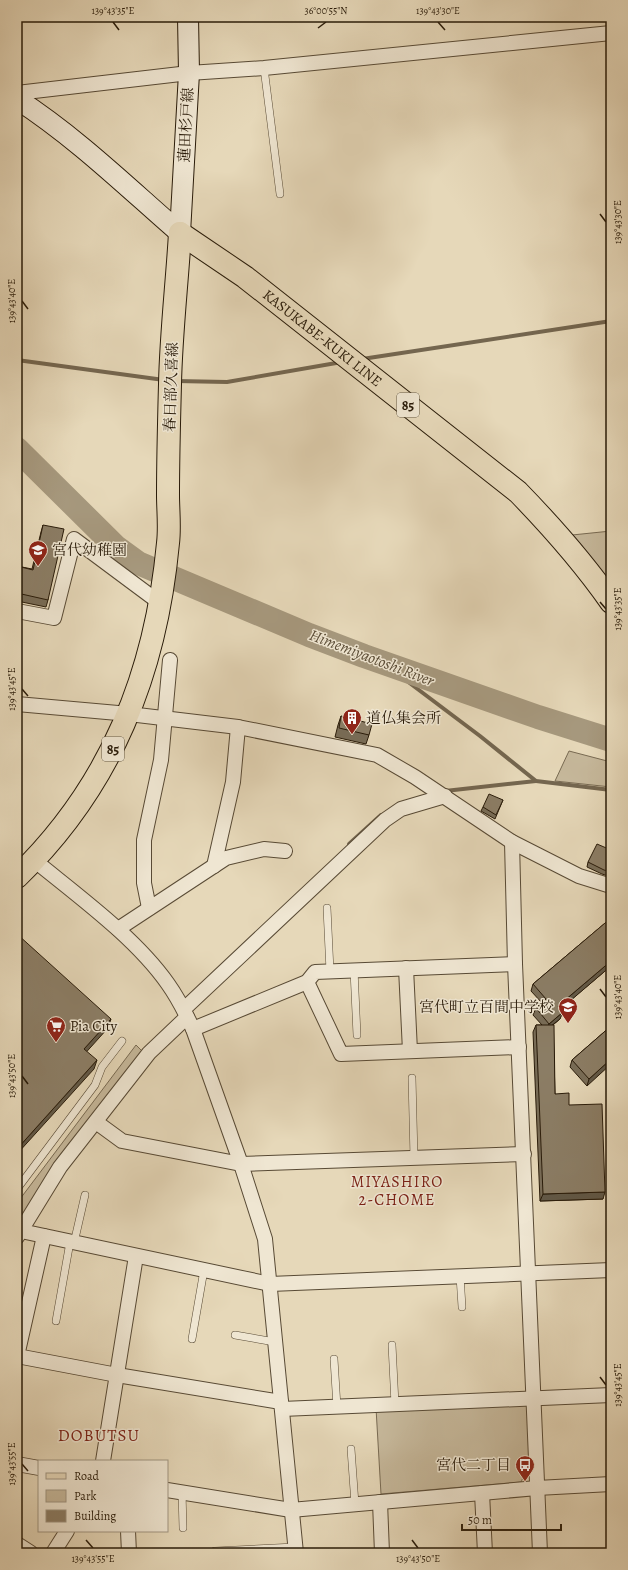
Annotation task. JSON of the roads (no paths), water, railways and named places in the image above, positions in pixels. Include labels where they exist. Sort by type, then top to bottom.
[{"type":"main road","name":"蓮田杉戸線","points":[[180,233],[189,73],[188,17]]},
{"type":"main road","points":[[17,99],[43,116],[97,158],[180,233]]},
{"type":"main road","name":"春日部久喜線","points":[[161,601],[169,542],[170,374],[180,233]]},
{"type":"main road","name":"KASUKABE-KUKI LINE","points":[[180,233],[245,277],[518,492],[561,536],[588,568],[611,602]]},
{"type":"main road","name":"85","points":[[17,876],[34,860],[59,831],[91,786],[114,747],[129,714],[148,653],[161,601]]},
{"type":"street","points":[[17,93],[189,73],[264,68],[611,33]]},
{"type":"street","points":[[17,611],[54,618],[74,539],[161,601]]},
{"type":"street","points":[[149,908],[144,883],[144,840],[161,760],[170,660]]},
{"type":"street","points":[[17,704],[129,714],[238,727],[377,755],[445,796],[512,842],[579,876],[611,886]]},
{"type":"street","points":[[214,866],[233,782],[238,727]]},
{"type":"street","points":[[445,796],[401,809],[385,820],[188,1018],[149,1053],[60,1167],[19,1234],[44,1236],[270,1284],[611,1270]]},
{"type":"street","points":[[512,842],[515,964],[529,1273],[536,1488],[540,1553]]},
{"type":"street","points":[[118,929],[226,858],[264,849],[285,851]]},
{"type":"street","points":[[34,860],[118,929],[156,968],[168,984],[188,1018],[241,1164],[265,1239],[296,1550]]},
{"type":"street","points":[[188,1018],[307,982],[315,972],[515,964]]},
{"type":"street","points":[[406,968],[410,1051]]},
{"type":"street","points":[[307,982],[341,1054],[519,1047]]},
{"type":"street","points":[[96,1122],[122,1141],[241,1164],[524,1154]]},
{"type":"street","points":[[44,1236],[17,1356],[281,1406],[337,1407],[611,1395]]},
{"type":"street","points":[[104,1460],[136,1256]]},
{"type":"street","points":[[17,1464],[38,1468]]},
{"type":"street","points":[[168,1490],[291,1510],[536,1488],[611,1484]]},
{"type":"street","points":[[482,1493],[485,1553]]},
{"type":"street","points":[[380,1502],[382,1553]]},
{"type":"street","points":[[53,1553],[66,1532]]},
{"type":"street","points":[[128,1532],[128,1553]]},
{"type":"street","points":[[17,1544],[31,1553]]},
{"type":"lane","points":[[264,68],[280,194]]},
{"type":"lane","points":[[327,908],[330,971]]},
{"type":"lane","points":[[354,970],[357,1035]]},
{"type":"lane","points":[[17,1189],[95,1086],[102,1067],[122,1041]]},
{"type":"lane","points":[[412,1078],[414,1158]]},
{"type":"lane","points":[[56,1322],[72,1242],[85,1196]]},
{"type":"lane","points":[[192,1339],[204,1270]]},
{"type":"lane","points":[[460,1276],[462,1307]]},
{"type":"lane","points":[[235,1335],[275,1342]]},
{"type":"lane","points":[[392,1345],[395,1404]]},
{"type":"lane","points":[[334,1359],[337,1407]]},
{"type":"lane","points":[[351,1448],[354,1504]]},
{"type":"lane","points":[[182,1492],[183,1528]]},
{"type":"lane","points":[[215,1551],[296,1550]]},
{"type":"waterway","points":[[362,359],[611,321]]},
{"type":"waterway","points":[[17,360],[164,380]]},
{"type":"waterway","points":[[176,381],[227,382],[342,362]]},
{"type":"waterway","name":"Himemiyaotoshi River","points":[[17,449],[116,547],[138,563],[309,635],[364,656],[538,717],[611,740]]},
{"type":"waterway","points":[[383,663],[480,736],[536,781],[611,790]]},
{"type":"waterway","points":[[445,791],[536,781]]},
{"type":"waterway","points":[[349,844],[381,815]]},
{"type":"place","name":"宮代幼稚園","points":[[38,567]]},
{"type":"place","name":"道仏集会所","points":[[352,735]]},
{"type":"place","name":"宮代町立百間中学校","points":[[568,1024]]},
{"type":"place","name":"Pia City","points":[[56,1043]]},
{"type":"place","name":"宮代二丁目","points":[[525,1482]]},
{"type":"district","name":"MIYASHIRO 2-CHOME","points":[[397,1190]]},
{"type":"district","name":"DOBUTSU","points":[[99,1435]]}]
